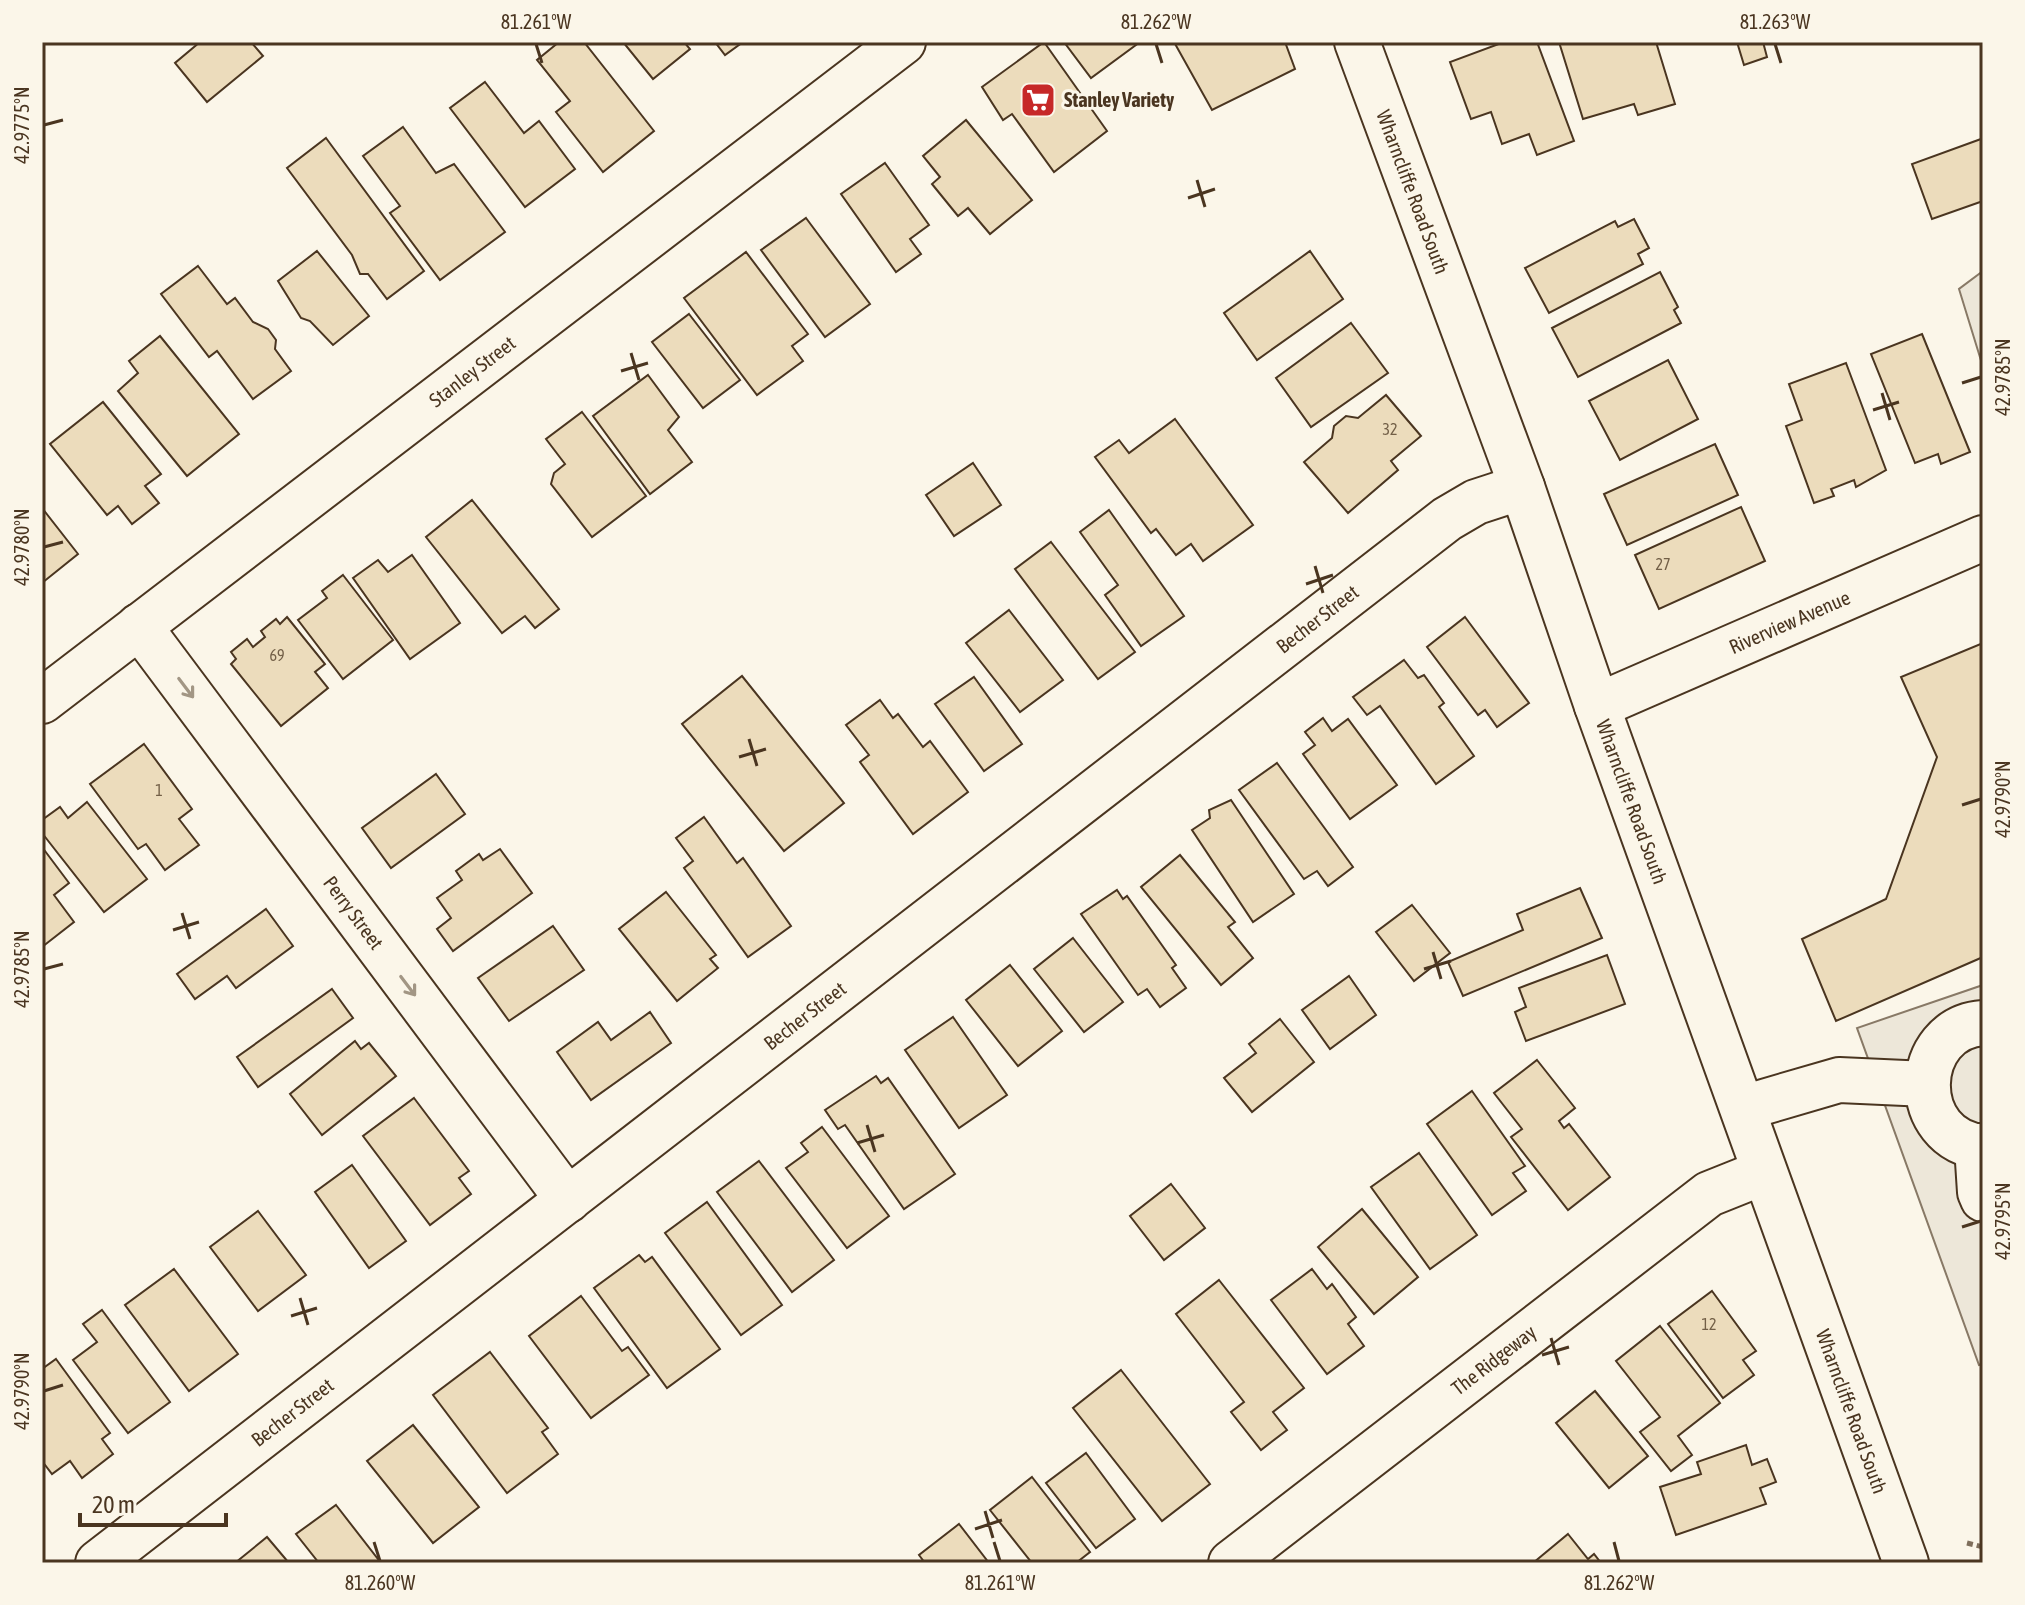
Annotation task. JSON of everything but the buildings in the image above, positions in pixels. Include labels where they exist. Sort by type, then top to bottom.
[{"type":"street","name":"Stanley Street","points":[[42,701],[903,42]]},
{"type":"street","name":"Wharncliffe Road South","points":[[1357,42],[1522,487],[1597,706],[1906,1563]]},
{"type":"street","name":"Becher Street","points":[[98,1563],[1447,519],[1476,502],[1522,487]]},
{"type":"street","name":"Riverview Avenue","points":[[1597,706],[1983,538]]},
{"type":"street","name":"Perry Street","points":[[139,626],[568,1200]]},
{"type":"street","points":[[1983,1023],[1955,1032],[1940,1046],[1931,1064],[1927,1084],[1929,1102],[1936,1118],[1961,1141],[1980,1147],[1980,1192],[1983,1199]]},
{"type":"street","points":[[1743,1108],[1839,1080],[1927,1084]]},
{"type":"street","name":"The Ridgeway","points":[[1231,1563],[1709,1194],[1764,1172]]},
{"type":"path","points":[[1967,1543],[1983,1547]]},
{"type":"shaded area","points":[[1983,271],[1983,367],[1959,289]]},
{"type":"shaded area","points":[[1983,985],[1983,1364],[1979,1365],[1857,1028]]},
{"type":"place","name":"Stanley Variety","points":[[1038,100]]}]
